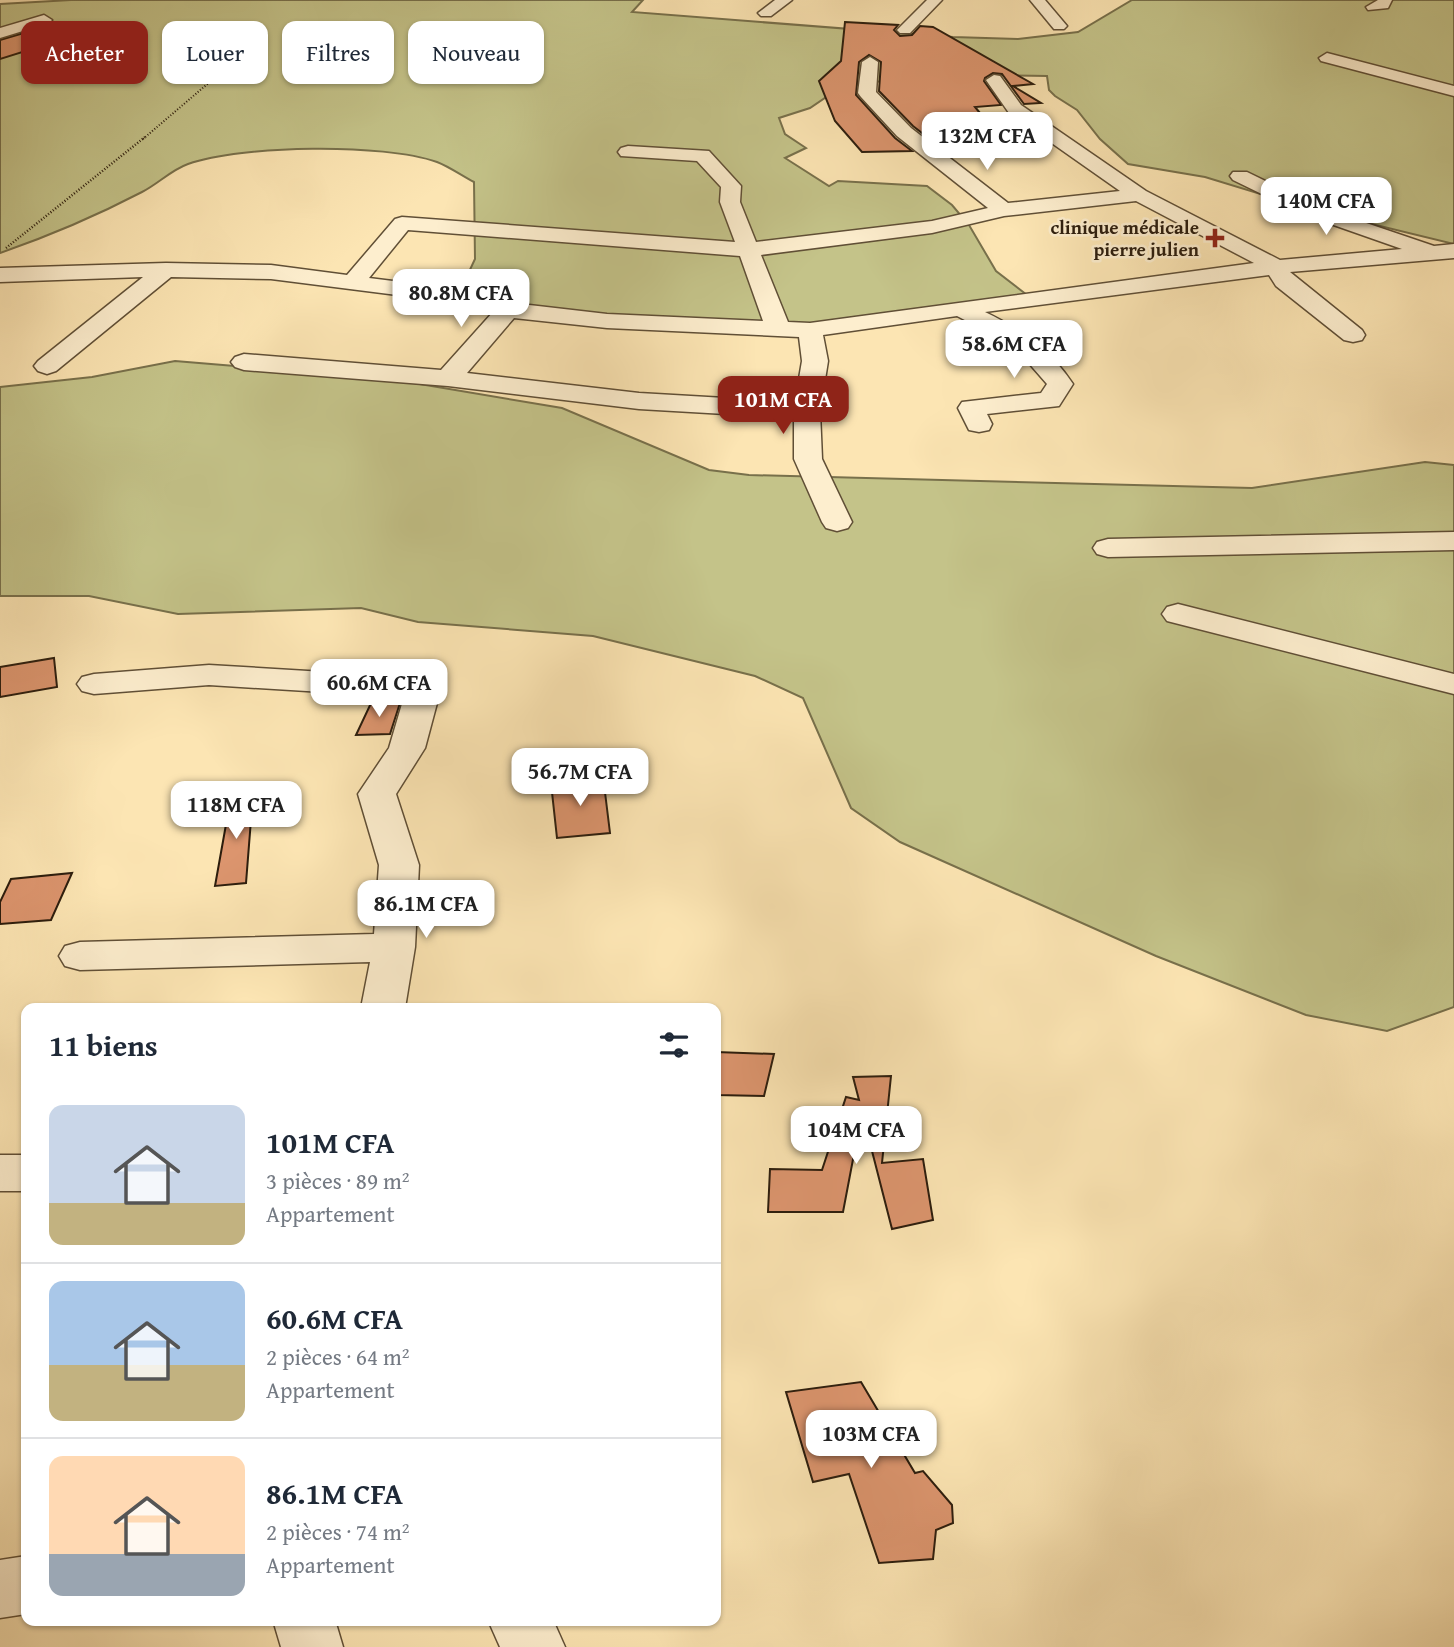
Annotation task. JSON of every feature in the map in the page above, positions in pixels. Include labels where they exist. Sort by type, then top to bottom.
[{"type":"street","points":[[766,13],[785,0]]},
{"type":"street","points":[[905,30],[934,0]]},
{"type":"street","points":[[1037,0],[1059,26]]},
{"type":"street","points":[[0,33],[44,20]]},
{"type":"street","points":[[1327,58],[1454,91]]},
{"type":"street","points":[[870,62],[867,93],[876,104],[904,132],[989,201],[1004,210]]},
{"type":"street","points":[[994,80],[1015,109],[1139,195],[1237,244],[1276,267],[1292,288],[1353,335]]},
{"type":"street","points":[[628,152],[702,155],[731,186],[730,202],[779,330]]},
{"type":"street","points":[[1240,176],[1312,211],[1443,252]]},
{"type":"street","points":[[352,284],[402,223],[747,250],[932,227],[1004,210],[1139,195]]},
{"type":"street","points":[[0,275],[166,270],[271,272],[481,299],[508,310],[607,321],[810,330],[1276,267],[1443,252]]},
{"type":"street","points":[[47,366],[166,270]]},
{"type":"street","points":[[960,308],[1013,334],[1052,370],[1060,384],[1051,400],[971,408],[979,424]]},
{"type":"street","points":[[449,378],[508,310]]},
{"type":"street","points":[[810,330],[815,361],[807,411],[808,459],[837,522]]},
{"type":"street","points":[[244,362],[449,378],[639,401],[807,411]]},
{"type":"street","points":[[1108,548],[1454,541]]},
{"type":"street","points":[[1178,614],[1454,684]]},
{"type":"street","points":[[94,684],[209,675],[424,688],[407,748],[377,794],[399,865],[394,947],[384,1003]]},
{"type":"street","points":[[80,956],[394,947]]},
{"type":"street","points":[[0,1173],[21,1173]]},
{"type":"street","points":[[0,1589],[21,1586]]},
{"type":"street","points":[[306,1626],[312,1647]]},
{"type":"street","points":[[522,1626],[534,1647]]},
{"type":"path","points":[[0,252],[107,170],[207,84]]},
{"type":"shaded area","points":[[71,0],[643,0],[632,12],[953,37],[1018,39],[1078,32],[1132,0],[1454,0],[1454,244],[1306,208],[1205,177],[1128,164],[1100,139],[1077,110],[1049,90],[1047,76],[966,75],[896,79],[841,87],[810,108],[779,118],[785,134],[806,148],[785,158],[829,186],[838,181],[927,186],[952,205],[969,225],[996,271],[1031,298],[799,333],[512,306],[460,291],[475,259],[474,182],[437,162],[413,156],[349,149],[242,153],[188,164],[148,189],[107,209],[0,253],[0,4]]},
{"type":"shaded area","points":[[175,361],[390,379],[562,408],[709,470],[749,475],[1252,488],[1425,462],[1454,465],[1454,1007],[1387,1031],[1306,1015],[1156,956],[900,842],[851,808],[803,698],[755,676],[593,636],[418,622],[361,608],[178,614],[89,596],[0,596],[0,387],[92,377]]},
{"type":"building","points":[[845,22],[898,25],[894,30],[900,36],[912,35],[920,26],[933,27],[1033,84],[1013,86],[1041,103],[1024,104],[1002,74],[993,73],[984,81],[1001,105],[975,107],[1004,142],[985,143],[989,151],[945,151],[913,126],[879,91],[881,62],[869,55],[859,62],[856,95],[895,138],[912,151],[862,152],[835,121],[819,81],[841,61]]},
{"type":"building","points":[[21,34],[21,52],[0,59],[0,40]]},
{"type":"building","points":[[54,658],[57,687],[0,697],[0,667]]},
{"type":"building","points":[[372,701],[400,703],[390,734],[356,735]]},
{"type":"building","points":[[603,776],[610,833],[557,838],[551,783]]},
{"type":"building","points":[[232,791],[253,794],[246,883],[215,886]]},
{"type":"building","points":[[72,873],[51,920],[0,924],[0,902],[11,879]]},
{"type":"building","points":[[721,1052],[774,1054],[764,1096],[721,1095]]},
{"type":"building","points":[[891,1076],[882,1163],[923,1159],[933,1220],[892,1229],[862,1112],[843,1212],[768,1212],[770,1169],[822,1170],[846,1097],[859,1100],[853,1077]]},
{"type":"building","points":[[861,1382],[915,1473],[923,1471],[952,1505],[953,1523],[936,1530],[933,1559],[879,1563],[849,1474],[813,1482],[786,1392]]},
{"type":"place","name":"clinique médicale pierre julien","points":[[1215,238]]}]
